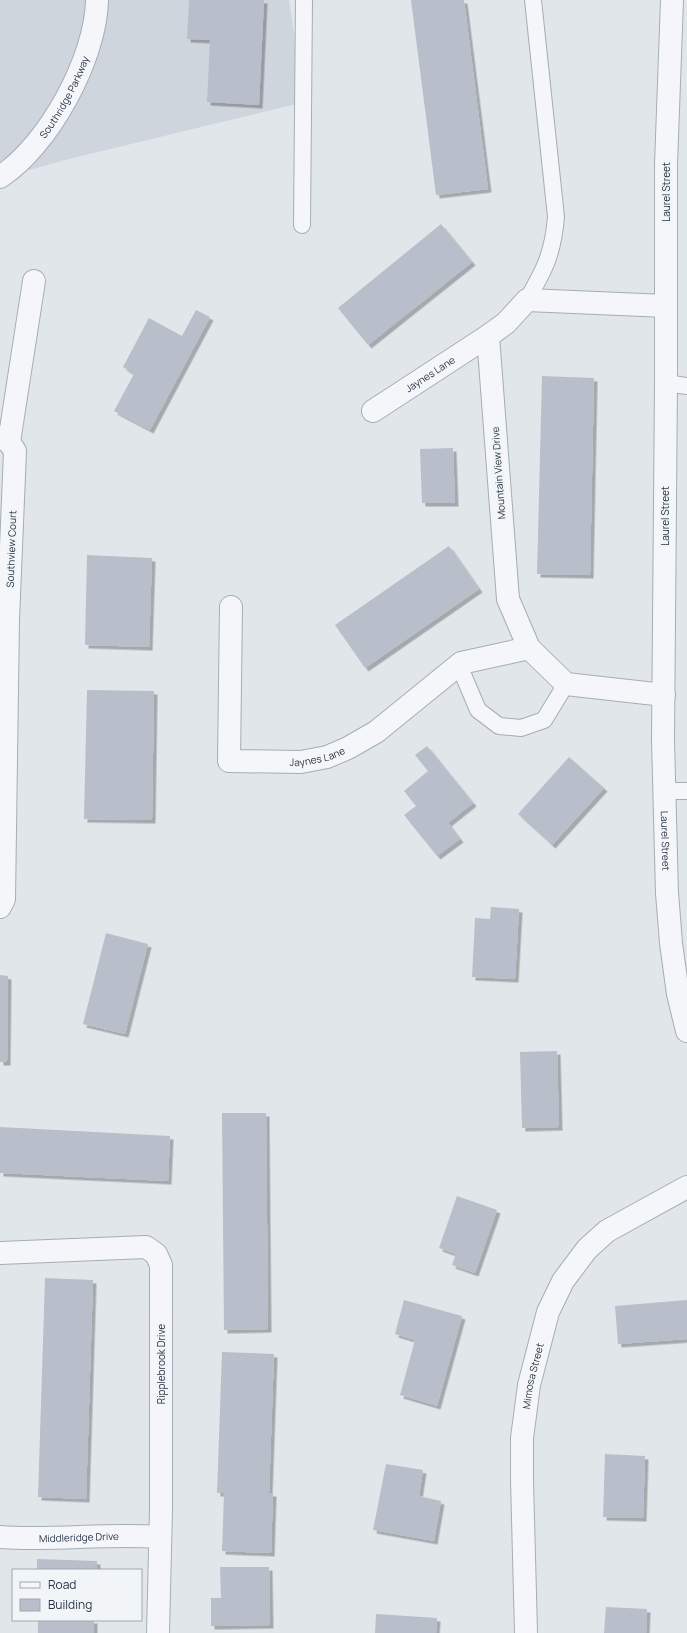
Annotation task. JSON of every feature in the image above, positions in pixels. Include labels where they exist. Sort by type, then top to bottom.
[{"type":"street","name":"Southridge Parkway","points":[[0,177],[33,148],[53,121],[70,91],[87,51],[97,17],[97,0]]},
{"type":"street","name":"Laurel Street","points":[[672,0],[666,165],[666,306],[677,385],[664,695],[664,791],[671,943],[678,994],[687,1031]]},
{"type":"street","points":[[5,440],[34,281]]},
{"type":"street","points":[[488,336],[506,323],[527,300],[666,306]]},
{"type":"street","name":"Jaynes Lane","points":[[373,411],[488,336]]},
{"type":"street","name":"Mountain View Drive","points":[[488,336],[508,599],[529,648],[566,684]]},
{"type":"street","name":"Southview Court","points":[[0,907],[4,898],[8,620],[15,451],[5,440]]},
{"type":"street","name":"Jaynes Lane","points":[[231,607],[228,761],[301,762],[326,757],[348,748],[376,732],[461,663],[529,648]]},
{"type":"street","points":[[566,684],[664,695]]},
{"type":"street","name":"Mimosa Street","points":[[526,1633],[522,1438],[530,1385],[548,1312],[563,1281],[587,1249],[597,1240],[608,1231],[687,1187]]},
{"type":"street","name":"Ripplebrook Drive","points":[[0,1253],[146,1247],[156,1254],[161,1264],[161,1510],[159,1537],[158,1633]]},
{"type":"street","name":"Middleridge Drive","points":[[0,1537],[24,1539],[134,1535],[159,1537]]},
{"type":"lane","points":[[302,225],[304,0]]},
{"type":"lane","points":[[527,300],[543,272],[554,243],[556,217],[533,0]]},
{"type":"lane","points":[[459,665],[478,710],[499,726],[521,728],[544,720],[566,684]]},
{"type":"lane","points":[[664,791],[687,791]]},
{"type":"shaded area","points":[[0,0],[289,0],[304,102],[69,159],[0,178]]},
{"type":"building","points":[[189,0],[264,0],[259,105],[207,102],[210,40],[187,39]]},
{"type":"building","points":[[411,0],[464,0],[488,189],[436,195]]},
{"type":"building","points":[[441,224],[472,262],[368,345],[338,308]]},
{"type":"building","points":[[196,310],[210,317],[150,430],[114,411],[134,374],[123,367],[149,318],[182,336]]},
{"type":"building","points":[[542,376],[594,378],[590,575],[537,574]]},
{"type":"building","points":[[453,448],[455,503],[422,503],[420,449]]},
{"type":"building","points":[[449,546],[479,589],[365,668],[335,625]]},
{"type":"building","points":[[87,555],[152,558],[149,647],[85,645]]},
{"type":"building","points":[[87,690],[154,691],[152,820],[84,819]]},
{"type":"building","points":[[427,746],[473,803],[448,823],[460,839],[437,856],[404,815],[416,806],[404,791],[428,771],[415,755]]},
{"type":"building","points":[[569,757],[604,788],[552,845],[518,814]]},
{"type":"building","points":[[491,907],[519,909],[515,979],[472,977],[475,918],[490,919]]},
{"type":"building","points":[[106,933],[148,944],[125,1034],[83,1024]]},
{"type":"building","points":[[0,975],[8,976],[7,1062],[0,1062]]},
{"type":"building","points":[[557,1051],[559,1127],[522,1128],[520,1052]]},
{"type":"building","points":[[222,1113],[266,1113],[268,1329],[224,1330]]},
{"type":"building","points":[[0,1127],[170,1136],[168,1181],[0,1173]]},
{"type":"building","points":[[457,1196],[497,1210],[475,1273],[452,1265],[456,1254],[439,1248]]},
{"type":"building","points":[[45,1278],[93,1280],[86,1499],[38,1497]]},
{"type":"building","points":[[404,1300],[462,1316],[437,1406],[400,1395],[415,1340],[395,1334]]},
{"type":"building","points":[[687,1300],[687,1339],[618,1344],[615,1306]]},
{"type":"building","points":[[222,1352],[274,1354],[269,1493],[273,1493],[271,1553],[222,1551],[224,1493],[217,1493]]},
{"type":"building","points":[[605,1454],[645,1456],[643,1518],[603,1517]]},
{"type":"building","points":[[386,1464],[423,1470],[419,1496],[441,1501],[434,1541],[373,1530]]},
{"type":"building","points":[[37,1559],[97,1561],[97,1569],[37,1569]]},
{"type":"building","points":[[220,1567],[269,1567],[270,1625],[211,1626],[211,1598],[221,1598]]},
{"type":"building","points":[[606,1607],[647,1609],[646,1633],[604,1633]]},
{"type":"building","points":[[376,1614],[437,1618],[436,1633],[375,1633]]},
{"type":"building","points":[[38,1621],[94,1621],[94,1633],[38,1633]]}]
